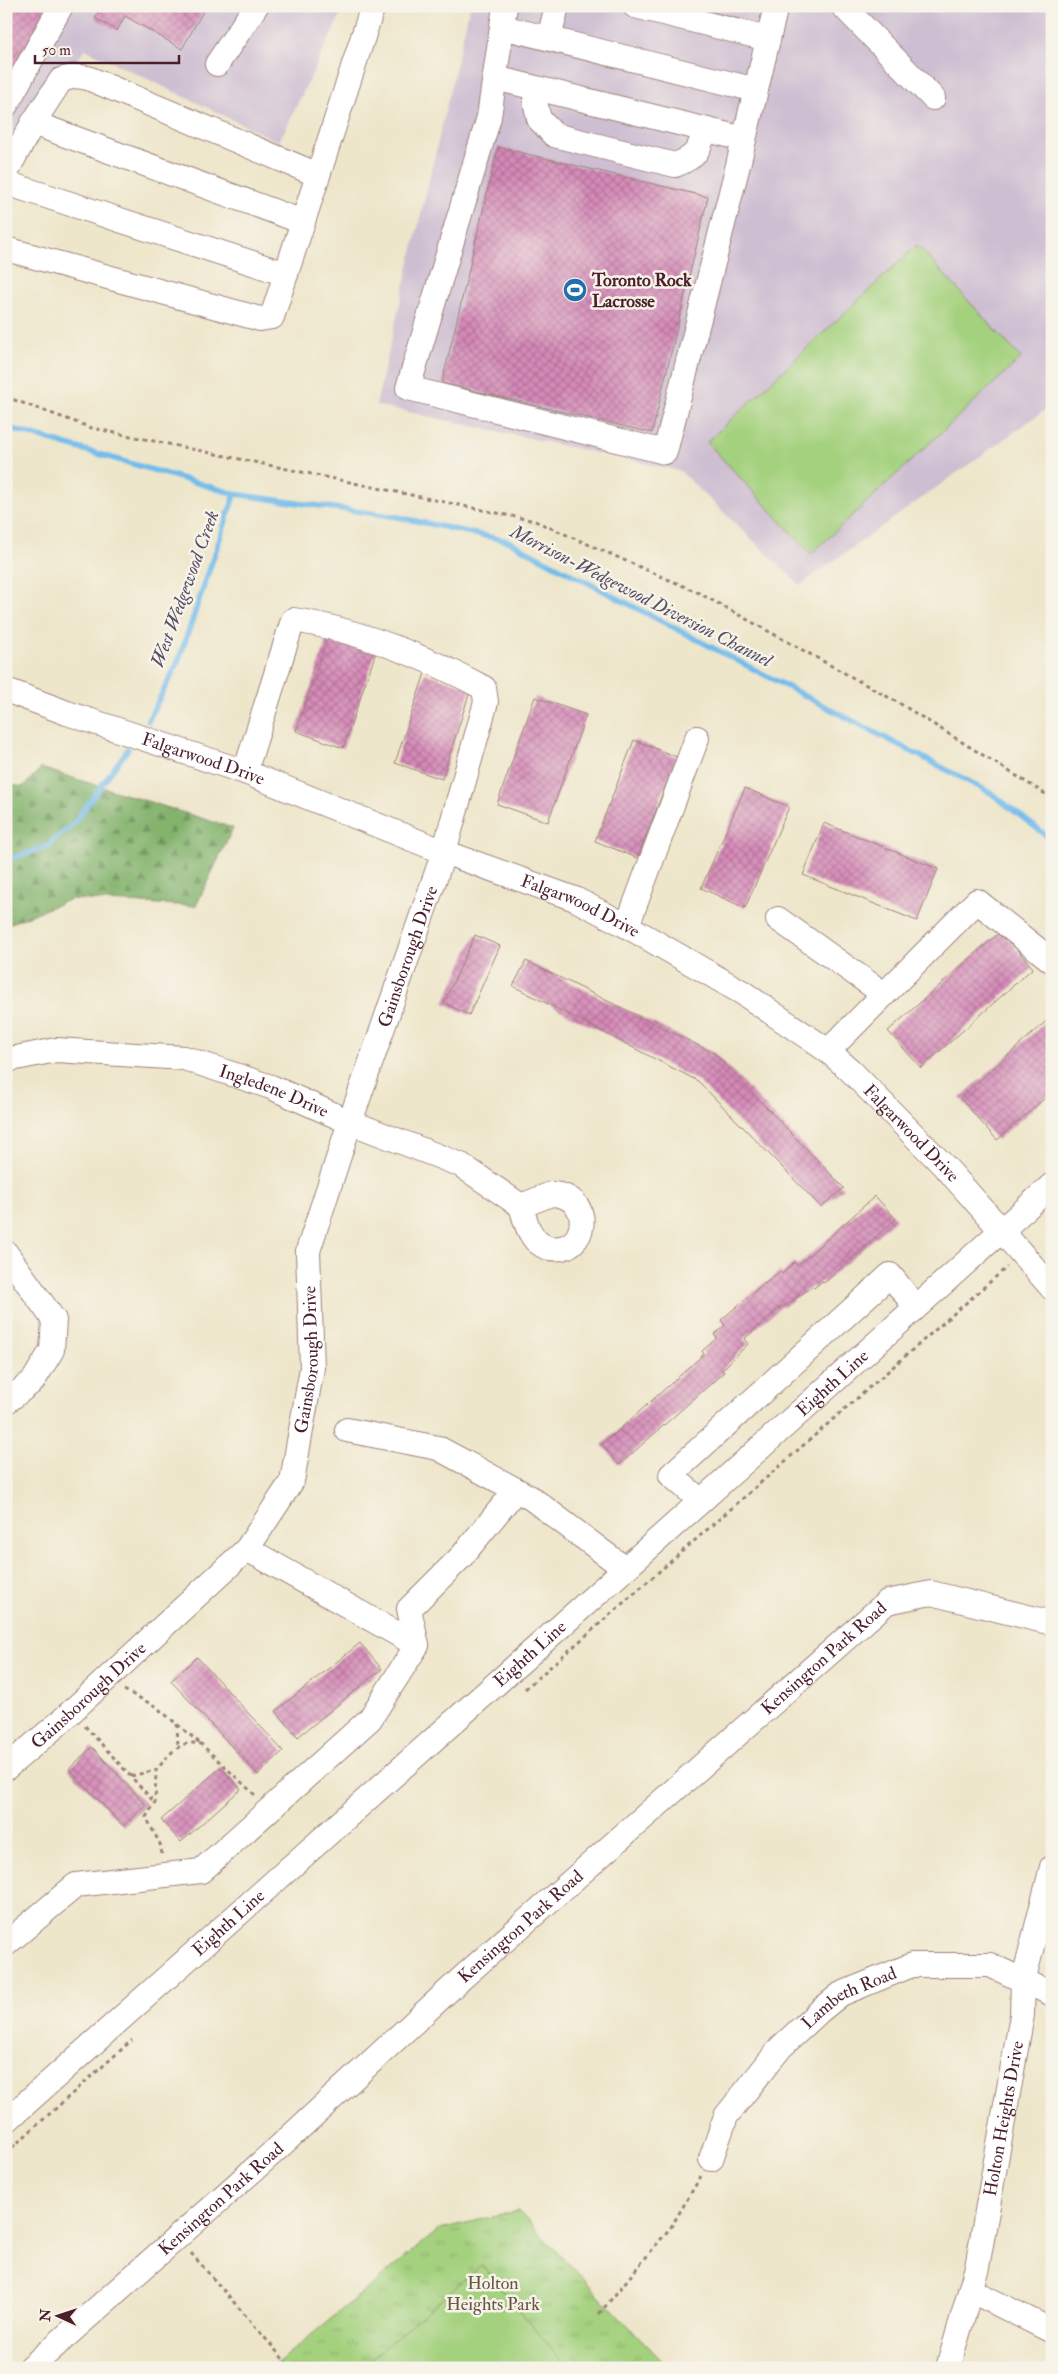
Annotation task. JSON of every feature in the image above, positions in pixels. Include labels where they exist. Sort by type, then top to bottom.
[{"type":"street","points":[[6,105],[61,6]]},
{"type":"street","points":[[217,64],[256,6]]},
{"type":"street","points":[[6,250],[260,319],[272,316],[373,6]]},
{"type":"street","points":[[549,38],[558,6]]},
{"type":"street","points":[[635,6],[768,39]]},
{"type":"street","points":[[756,90],[549,38],[503,16],[489,116],[408,388],[665,452],[744,139],[756,90],[776,6]]},
{"type":"street","points":[[842,6],[933,98]]},
{"type":"street","points":[[6,172],[33,123],[61,80],[75,76],[88,78],[318,175]]},
{"type":"street","points":[[495,78],[744,139]]},
{"type":"street","points":[[538,89],[535,101],[539,119],[554,135],[675,165],[691,160],[701,146],[705,130]]},
{"type":"street","points":[[33,123],[303,222]]},
{"type":"street","points":[[6,183],[286,274]]},
{"type":"street","name":"Gainsborough Drive","points":[[6,1768],[71,1712],[247,1549],[292,1481],[312,1368],[308,1251],[350,1122],[444,852],[486,702],[484,688],[448,668],[327,625],[293,620],[246,772]]},
{"type":"street","name":"Falgarwood Drive","points":[[6,690],[67,713],[246,772],[444,852],[576,899],[627,926],[743,993],[828,1051],[850,1070],[948,1170],[1052,1288]]},
{"type":"street","points":[[627,926],[697,738]]},
{"type":"street","points":[[828,1051],[977,901],[1052,961]]},
{"type":"street","points":[[778,919],[884,994]]},
{"type":"street","name":"Ingledene Drive","points":[[6,1060],[56,1050],[184,1058],[271,1087],[350,1122],[462,1165],[521,1206]]},
{"type":"street","name":"Eighth Line","points":[[6,2120],[701,1501],[1052,1185]]},
{"type":"street","points":[[6,1253],[54,1320],[52,1350],[33,1381],[6,1402]]},
{"type":"street","points":[[701,1501],[671,1475],[890,1275],[916,1307]]},
{"type":"street","points":[[347,1430],[438,1448],[531,1498],[624,1568]]},
{"type":"street","points":[[10,1933],[76,1885],[201,1871],[370,1719],[417,1645],[409,1609],[462,1556],[516,1490]]},
{"type":"street","points":[[247,1549],[417,1645]]},
{"type":"street","name":"Kensington Park Road","points":[[30,2368],[278,2148],[462,1978],[888,1602],[931,1593],[1052,1623]]},
{"type":"street","name":"Holton Heights Drive","points":[[948,2368],[977,2267],[1022,2015],[1024,1982],[1052,1867]]},
{"type":"street","name":"Lambeth Road","points":[[711,2159],[726,2116],[781,2047],[841,1994],[912,1965],[990,1965],[1052,1994]]},
{"type":"street","points":[[970,2290],[1052,2331]]},
{"type":"path","points":[[6,397],[92,428],[535,521],[697,592],[899,703],[1052,798]]},
{"type":"path","points":[[518,1695],[1008,1267],[1019,1251]]},
{"type":"path","points":[[105,1680],[155,1706],[201,1744],[269,1809]]},
{"type":"path","points":[[71,1712],[155,1803]]},
{"type":"path","points":[[177,1724],[178,1747]]},
{"type":"path","points":[[131,1776],[156,1770],[178,1747],[190,1742],[201,1744]]},
{"type":"path","points":[[156,1770],[155,1803],[146,1817],[160,1844],[166,1875]]},
{"type":"path","points":[[6,2153],[132,2040]]},
{"type":"path","points":[[599,2314],[671,2228],[711,2159]]},
{"type":"path","points":[[177,2238],[291,2368]]},
{"type":"shaded area","points":[[6,6],[345,6],[279,142],[85,49],[6,167]]},
{"type":"shaded area","points":[[470,6],[1052,6],[1052,405],[800,585],[680,471],[376,405]]},
{"type":"green space","points":[[917,245],[1021,358],[811,554],[707,442]]},
{"type":"green space","points":[[41,768],[233,828],[196,906],[71,899],[6,925],[6,784],[23,787]]},
{"type":"green space","name":"Holton Heights Park","points":[[518,2211],[669,2368],[271,2368],[440,2229]]},
{"type":"green space","points":[[481,2265],[568,2368],[361,2368]]},
{"type":"building","points":[[6,6],[55,6],[6,96]]},
{"type":"building","points":[[102,6],[206,6],[182,49],[125,16],[117,31],[95,18]]},
{"type":"building","name":"Toronto Rock Lacrosse","points":[[498,147],[708,197],[652,433],[442,383]]},
{"type":"building","points":[[329,633],[377,649],[343,748],[296,731]]},
{"type":"building","points":[[425,673],[471,688],[442,779],[395,763]]},
{"type":"building","points":[[535,697],[586,715],[548,822],[497,804]]},
{"type":"building","points":[[634,740],[677,757],[637,858],[595,841]]},
{"type":"building","points":[[745,788],[789,807],[745,908],[701,888]]},
{"type":"building","points":[[824,823],[938,869],[917,921],[803,875]]},
{"type":"building","points":[[1001,931],[1033,968],[921,1068],[888,1031]]},
{"type":"building","points":[[475,935],[500,946],[469,1015],[444,1003]]},
{"type":"building","points":[[526,961],[714,1053],[844,1188],[821,1207],[698,1081],[513,986]]},
{"type":"building","points":[[1052,1016],[1052,1092],[997,1140],[960,1098]]},
{"type":"building","points":[[875,1196],[896,1219],[824,1283],[822,1281],[814,1288],[813,1286],[782,1306],[744,1339],[748,1344],[722,1370],[724,1372],[619,1465],[602,1445],[704,1354],[702,1351],[717,1338],[714,1335],[725,1325],[721,1320],[780,1271],[782,1274],[794,1262],[797,1266]]},
{"type":"building","points":[[360,1643],[382,1669],[298,1737],[276,1711]]},
{"type":"building","points":[[197,1657],[283,1751],[258,1775],[171,1681]]},
{"type":"building","points":[[92,1747],[146,1805],[123,1826],[69,1769]]},
{"type":"building","points":[[221,1767],[241,1789],[181,1842],[161,1820]]},
{"type":"waterway","name":"Morrison-Wedgewood Diversion Channel","points":[[6,427],[235,494],[398,517],[508,541],[991,793],[1052,840]]},
{"type":"waterway","name":"West Wedgewood Creek","points":[[148,721],[178,662],[235,494]]},
{"type":"waterway","name":"West Wedgewood Creek","points":[[6,860],[46,847],[74,823],[128,749]]},
{"type":"place","name":"Toronto Rock Lacrosse","points":[[575,290]]}]
